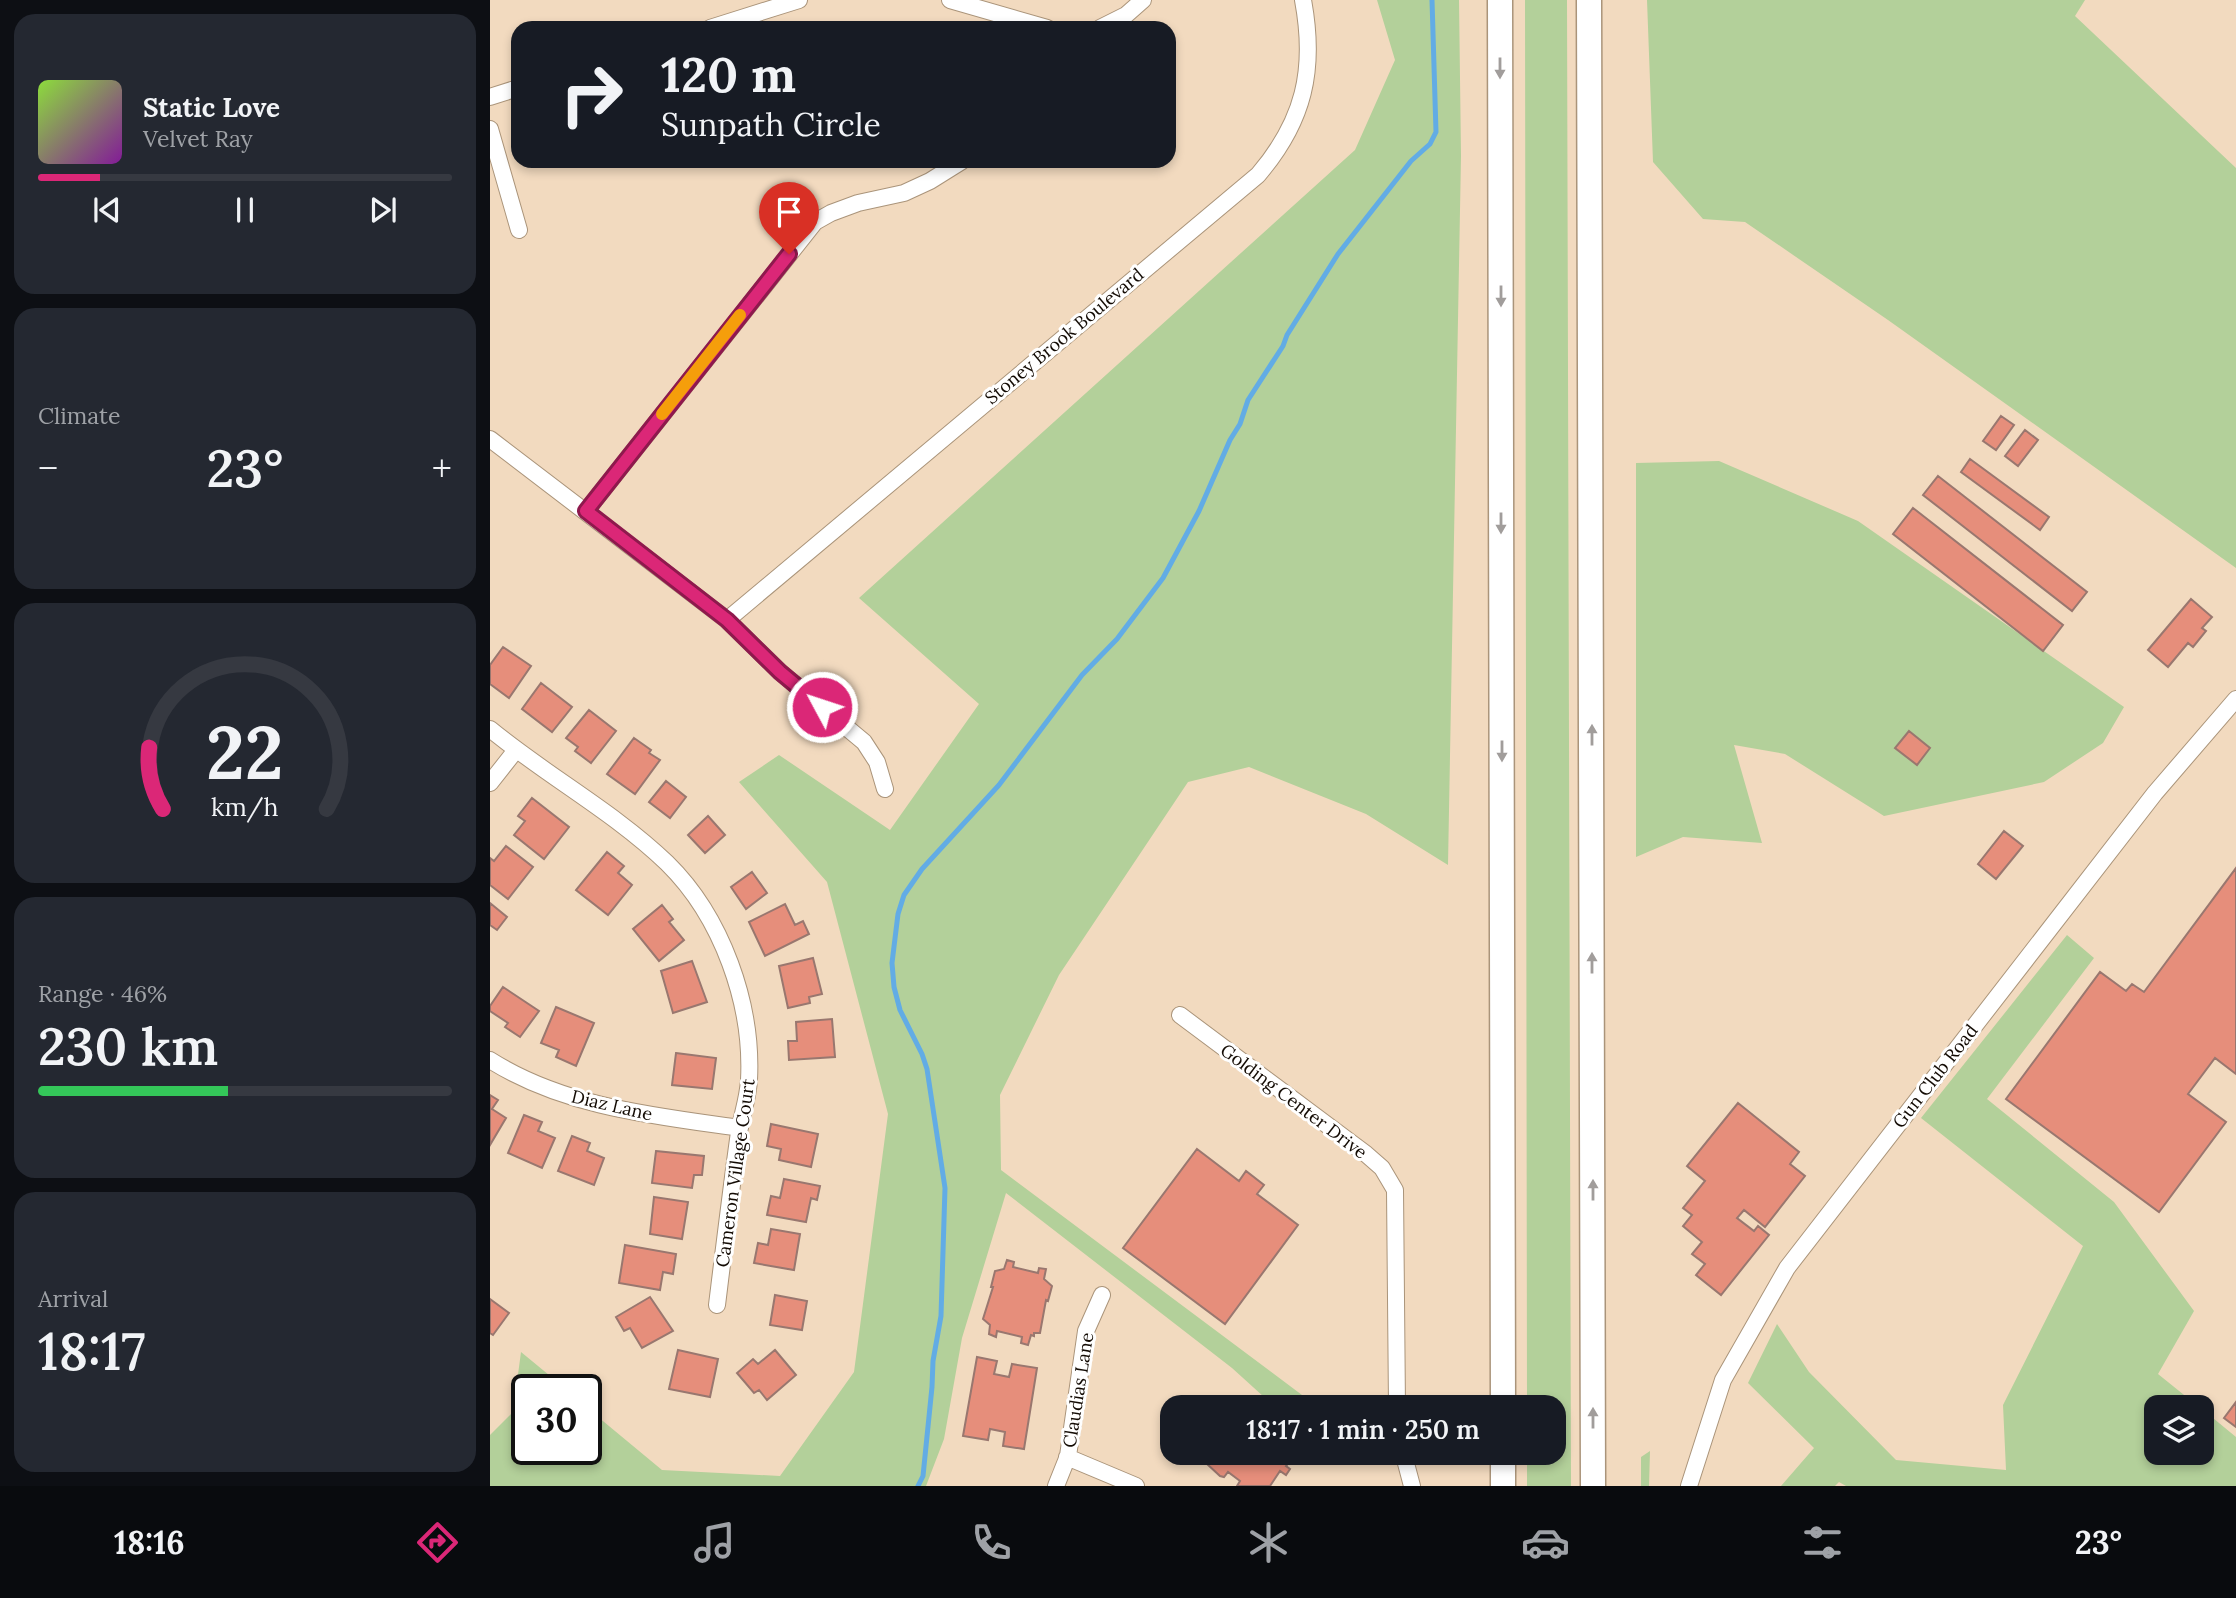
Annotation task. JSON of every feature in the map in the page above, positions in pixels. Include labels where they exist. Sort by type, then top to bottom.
[{"type":"highway","points":[[1500,0],[1503,1395]]},
{"type":"highway","points":[[1590,0],[1592,1486]]},
{"type":"highway","points":[[1503,1465],[1503,1486]]},
{"type":"street","points":[[732,21],[800,0]]},
{"type":"street","points":[[950,0],[1022,21]]},
{"type":"street","points":[[1114,21],[1126,15],[1143,0]]},
{"type":"street","name":"Stoney Brook Boulevard","points":[[727,620],[1258,175],[1289,135],[1301,100],[1307,72],[1308,25],[1303,0]]},
{"type":"street","points":[[490,97],[511,90]]},
{"type":"street","points":[[490,129],[519,230]]},
{"type":"street","points":[[586,511],[815,222],[858,203],[904,193],[951,168]]},
{"type":"street","points":[[490,439],[727,620],[780,672],[864,742],[877,762],[885,789]]},
{"type":"street","name":"Gun Club Road","points":[[1689,1486],[1723,1380],[1787,1268],[2155,793],[2236,699]]},
{"type":"street","name":"Cameron Village Court","points":[[490,729],[636,836],[668,864],[699,901],[723,947],[742,1000],[749,1082],[740,1128],[717,1305]]},
{"type":"street","points":[[490,783],[516,750]]},
{"type":"street","name":"Golding Center Drive","points":[[1180,1015],[1366,1154],[1382,1168],[1395,1190],[1397,1395]]},
{"type":"street","name":"Diaz Lane","points":[[490,1060],[508,1071],[562,1093],[615,1108],[740,1128]]},
{"type":"street","name":"Claudias Lane","points":[[1056,1486],[1067,1457],[1086,1331],[1102,1295]]},
{"type":"street","points":[[1067,1457],[1136,1486]]},
{"type":"street","points":[[1406,1465],[1412,1486]]},
{"type":"green space","points":[[1377,0],[1459,0],[1461,156],[1448,865],[1366,814],[1249,767],[1188,782],[1059,975],[1000,1095],[1001,1170],[1302,1395],[1262,1395],[1232,1368],[1006,1193],[962,1338],[944,1439],[926,1486],[490,1486],[490,1435],[511,1414],[511,1465],[602,1465],[602,1420],[662,1470],[780,1476],[854,1372],[888,1114],[827,882],[739,782],[779,755],[890,830],[979,704],[859,598],[1355,150],[1395,60]]},
{"type":"green space","points":[[1525,0],[1567,0],[1571,1486],[1527,1486],[1527,1465],[1566,1465],[1566,1395],[1527,1395]]},
{"type":"green space","points":[[1647,0],[2085,0],[2075,16],[2236,168],[2236,568],[1888,320],[1745,222],[1703,219],[1653,162]]},
{"type":"green space","points":[[1719,461],[1858,521],[2124,707],[2103,743],[2044,782],[1884,816],[1785,754],[1734,745],[1762,843],[1683,837],[1636,857],[1636,463]]},
{"type":"green space","points":[[2067,935],[2094,958],[1987,1099],[2114,1202],[2194,1311],[2158,1374],[2184,1395],[2144,1395],[2144,1465],[2214,1465],[2214,1419],[2236,1437],[2236,1486],[1846,1486],[1839,1482],[1835,1486],[1781,1486],[1814,1448],[1748,1383],[1777,1324],[1809,1372],[1896,1460],[2006,1470],[2003,1405],[2083,1246],[1921,1118]]},
{"type":"green space","points":[[521,1352],[548,1374],[518,1374]]},
{"type":"green space","points":[[1650,1451],[1649,1486],[1641,1486],[1641,1457]]},
{"type":"building","points":[[2001,416],[2014,425],[1996,450],[1983,441]]},
{"type":"building","points":[[2025,430],[2038,440],[2018,466],[2005,456]]},
{"type":"building","points":[[1970,459],[2049,517],[2040,530],[1961,472]]},
{"type":"building","points":[[1938,476],[2087,592],[2072,611],[1923,495]]},
{"type":"building","points":[[1913,508],[2063,625],[2043,651],[1893,534]]},
{"type":"building","points":[[2191,599],[2212,617],[2202,628],[2206,631],[2193,647],[2188,643],[2168,667],[2148,650]]},
{"type":"building","points":[[503,647],[531,666],[509,698],[490,684],[490,665]]},
{"type":"building","points":[[541,683],[572,707],[552,732],[522,709]]},
{"type":"building","points":[[589,710],[616,731],[591,763],[575,751],[578,747],[566,738]]},
{"type":"building","points":[[1909,731],[1930,748],[1917,765],[1895,748]]},
{"type":"building","points":[[634,738],[660,760],[635,794],[607,774]]},
{"type":"building","points":[[666,781],[686,797],[670,818],[649,802]]},
{"type":"building","points":[[532,798],[569,827],[544,859],[514,835],[525,821],[518,816]]},
{"type":"building","points":[[708,816],[725,835],[705,853],[688,835]]},
{"type":"building","points":[[2004,831],[2023,846],[1996,879],[1978,864]]},
{"type":"building","points":[[506,846],[533,867],[508,899],[490,885],[490,858],[494,861]]},
{"type":"building","points":[[607,852],[624,866],[618,873],[632,885],[608,915],[576,890]]},
{"type":"building","points":[[2236,868],[2236,1074],[2215,1058],[2188,1094],[2226,1122],[2159,1212],[2006,1099],[2100,972],[2126,991],[2132,984],[2144,992]]},
{"type":"building","points":[[752,872],[767,893],[746,909],[731,887]]},
{"type":"building","points":[[490,903],[507,917],[497,930],[490,925]]},
{"type":"building","points":[[785,904],[795,925],[803,921],[809,934],[765,956],[749,922]]},
{"type":"building","points":[[662,905],[673,919],[669,922],[684,940],[659,961],[633,929]]},
{"type":"building","points":[[813,958],[822,994],[809,997],[810,1003],[788,1008],[779,966]]},
{"type":"building","points":[[692,961],[707,1002],[673,1013],[661,971]]},
{"type":"building","points":[[503,987],[539,1011],[520,1037],[505,1027],[508,1023],[490,1011],[490,1006]]},
{"type":"building","points":[[556,1007],[594,1023],[576,1066],[556,1057],[559,1050],[541,1043]]},
{"type":"building","points":[[832,1019],[835,1057],[789,1060],[788,1041],[797,1041],[796,1022]]},
{"type":"building","points":[[676,1053],[716,1058],[712,1089],[672,1085]]},
{"type":"building","points":[[490,1095],[498,1100],[492,1109],[506,1118],[490,1145]]},
{"type":"building","points":[[1738,1103],[1799,1152],[1790,1164],[1805,1176],[1765,1227],[1744,1210],[1737,1218],[1754,1231],[1758,1226],[1769,1235],[1721,1295],[1696,1275],[1705,1264],[1692,1254],[1702,1242],[1683,1226],[1692,1215],[1683,1208],[1705,1181],[1687,1166]]},
{"type":"building","points":[[524,1115],[542,1122],[538,1131],[555,1138],[542,1168],[508,1153]]},
{"type":"building","points":[[771,1124],[818,1134],[811,1167],[779,1160],[781,1149],[767,1146]]},
{"type":"building","points":[[572,1136],[590,1143],[587,1151],[604,1158],[594,1185],[558,1171]]},
{"type":"building","points":[[1197,1149],[1239,1181],[1246,1171],[1264,1185],[1257,1194],[1298,1225],[1225,1324],[1123,1248]]},
{"type":"building","points":[[656,1151],[704,1156],[702,1175],[694,1175],[692,1188],[652,1183]]},
{"type":"building","points":[[784,1179],[820,1186],[817,1200],[811,1198],[806,1222],[767,1215],[771,1196],[780,1198]]},
{"type":"building","points":[[654,1197],[688,1202],[682,1239],[650,1234]]},
{"type":"building","points":[[771,1229],[800,1234],[794,1270],[754,1263],[758,1243],[768,1245]]},
{"type":"building","points":[[625,1245],[676,1254],[673,1274],[663,1272],[660,1290],[619,1283]]},
{"type":"building","points":[[1007,1260],[1014,1262],[1013,1267],[1038,1273],[1039,1268],[1046,1269],[1044,1279],[1052,1286],[1048,1301],[1046,1300],[1040,1333],[1031,1335],[1028,1345],[1021,1343],[1022,1337],[997,1331],[996,1337],[989,1334],[990,1325],[983,1319],[995,1271],[1004,1269]]},
{"type":"building","points":[[775,1295],[807,1301],[802,1330],[770,1325]]},
{"type":"building","points":[[650,1297],[673,1331],[642,1348],[630,1328],[624,1331],[616,1317]]},
{"type":"building","points":[[490,1299],[509,1313],[493,1335],[490,1333]]},
{"type":"building","points":[[678,1350],[718,1359],[710,1397],[669,1389]]},
{"type":"building","points":[[775,1350],[796,1375],[767,1400],[759,1390],[754,1393],[737,1373],[753,1359],[758,1364]]},
{"type":"building","points":[[977,1357],[997,1361],[994,1374],[1009,1377],[1012,1364],[1037,1368],[1024,1449],[1003,1446],[1005,1432],[990,1429],[988,1440],[963,1436]]},
{"type":"building","points":[[2236,1402],[2236,1427],[2224,1418]]},
{"type":"building","points":[[1208,1465],[1287,1465],[1290,1469],[1286,1475],[1280,1471],[1270,1486],[1237,1486],[1240,1481],[1228,1472],[1224,1477]]},
{"type":"waterway","points":[[918,1486],[923,1476],[933,1361],[941,1316],[945,1188],[927,1069],[900,1010],[894,987],[892,963],[898,914],[904,895],[922,869],[999,785],[1082,675],[1117,639],[1163,578],[1199,511],[1230,440],[1240,424],[1248,400],[1283,346],[1287,335],[1338,254],[1411,161],[1430,144],[1436,132],[1432,0]]},
{"type":"slow traffic","points":[[662,414],[740,315]]},
{"type":"route","points":[[789,254],[586,511],[727,620],[780,672],[822,707]]}]
